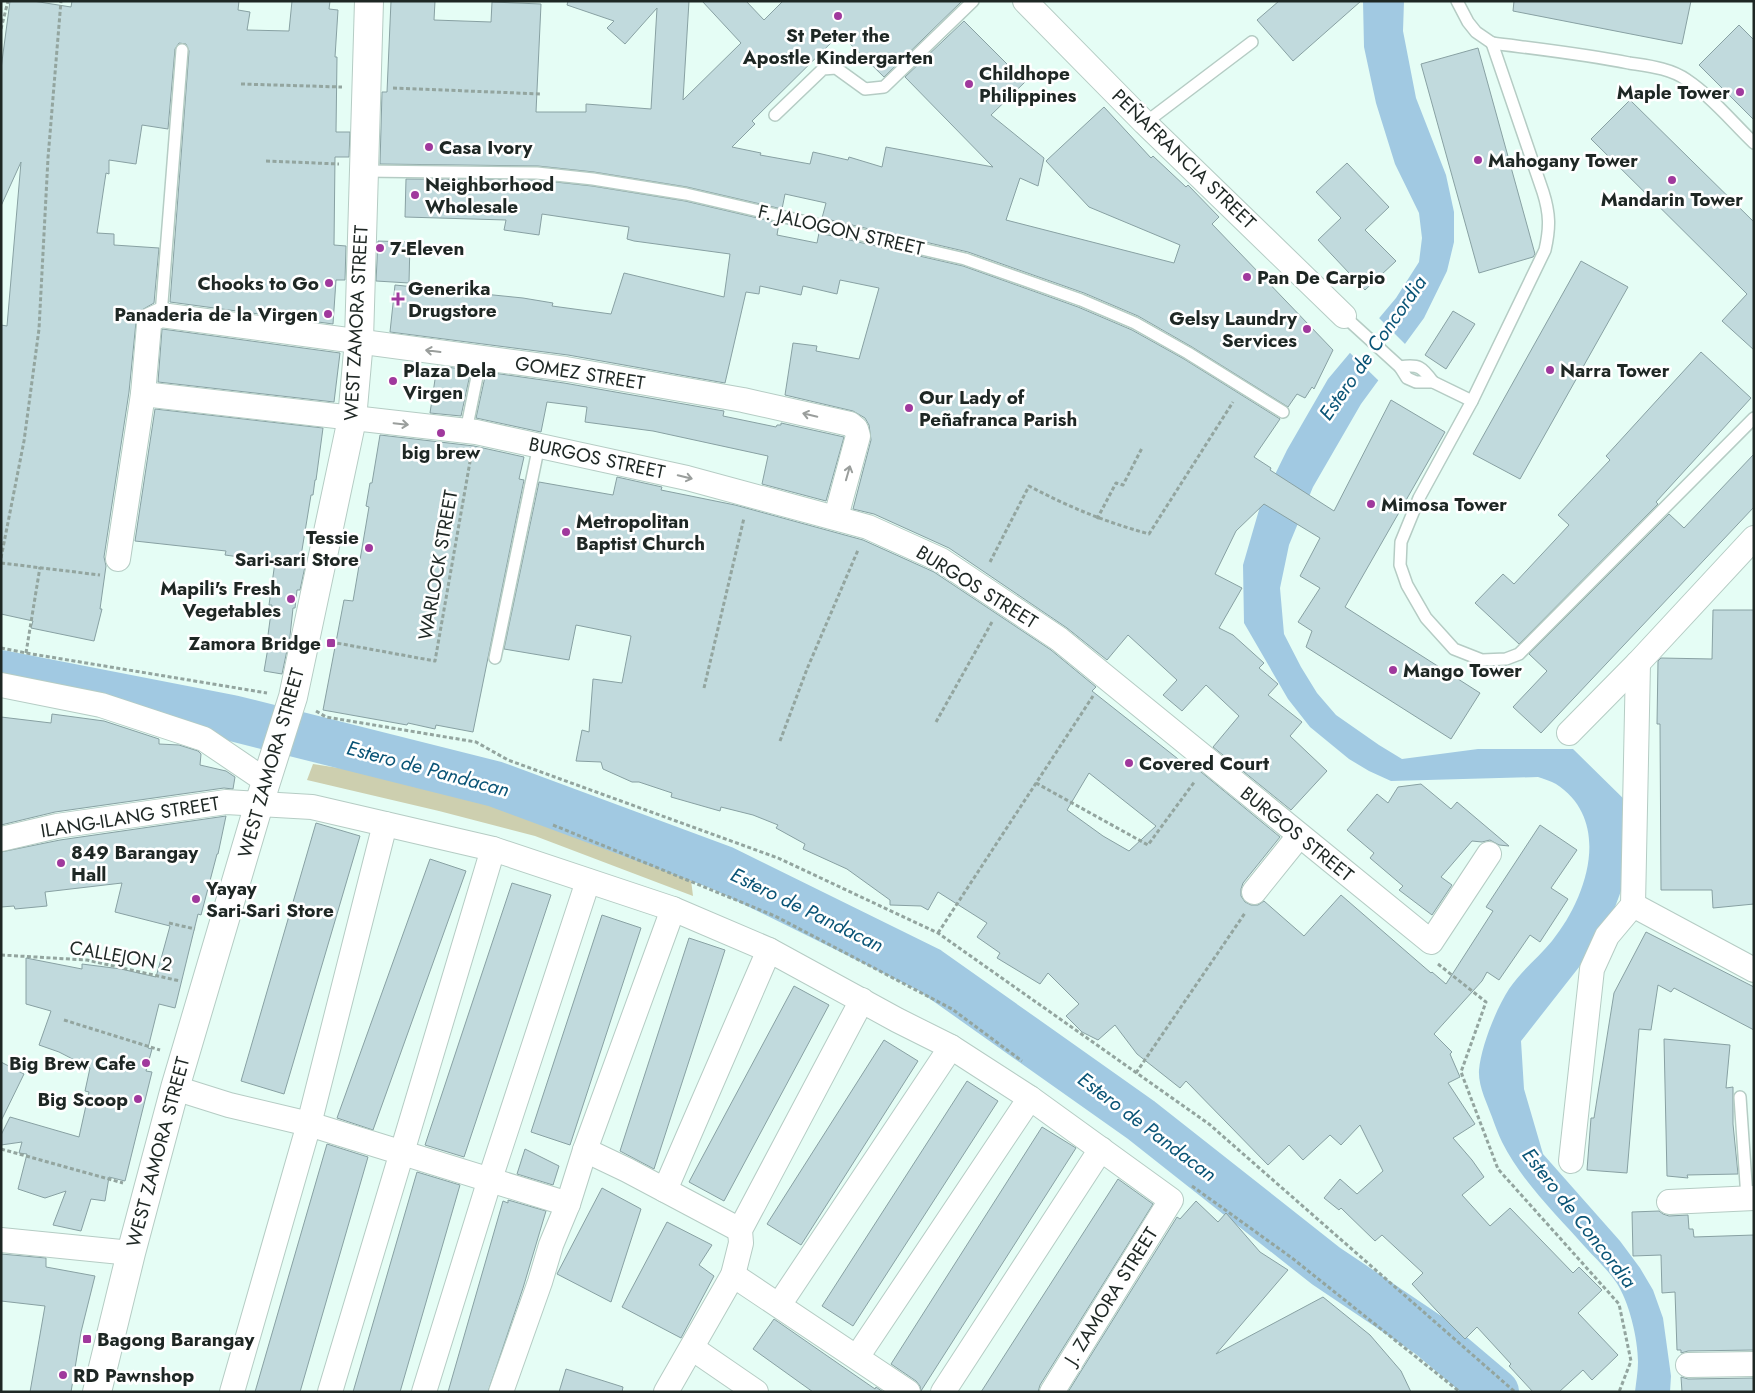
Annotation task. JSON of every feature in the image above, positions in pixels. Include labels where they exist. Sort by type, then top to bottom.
[{"type":"street","name":"WEST ZAMORA STREET","points":[[96,1392],[175,1088],[265,785],[292,701],[352,418],[359,340],[369,1]]},
{"type":"street","name":"PEÑAFRANCIA STREET","points":[[1025,1],[1145,123],[1348,319]]},
{"type":"street","name":"GOMEZ STREET","points":[[156,317],[359,340],[566,369],[743,400],[850,424],[856,429],[858,436],[836,517]]},
{"type":"street","points":[[118,559],[156,317]]},
{"type":"street","name":"BURGOS STREET","points":[[143,394],[471,432],[687,478],[868,526],[940,560],[1060,640],[1431,942]]},
{"type":"street","points":[[1569,733],[1638,663],[1754,538]]},
{"type":"street","points":[[1571,1161],[1592,969],[1607,936],[1633,906],[1638,663]]},
{"type":"street","points":[[1,685],[101,705],[204,739],[265,785]]},
{"type":"street","name":"ILANG-ILANG STREET","points":[[1,839],[57,826],[226,802],[265,785],[312,807],[493,849],[672,909],[769,950],[897,1020],[951,1047],[1030,1098],[1172,1200]]},
{"type":"street","points":[[232,1392],[309,1124],[385,824]]},
{"type":"street","points":[[1254,892],[1299,836]]},
{"type":"street","points":[[330,1392],[493,849]]},
{"type":"street","points":[[1431,942],[1490,854]]},
{"type":"street","points":[[424,1392],[490,1179],[588,881]]},
{"type":"street","points":[[1633,906],[1754,970]]},
{"type":"street","points":[[501,1392],[540,1282],[551,1245],[568,1204],[584,1150],[672,909]]},
{"type":"street","points":[[665,1190],[769,950]]},
{"type":"street","points":[[666,1392],[733,1275],[741,1244],[740,1230],[862,1000]]},
{"type":"street","points":[[779,1306],[951,1047]]},
{"type":"street","points":[[175,1088],[229,1105],[309,1124],[568,1204]]},
{"type":"street","points":[[857,1357],[1030,1098]]},
{"type":"street","points":[[943,1392],[1101,1149]]},
{"type":"street","points":[[584,1150],[740,1230]]},
{"type":"street","points":[[1669,1202],[1750,1198]]},
{"type":"street","name":"J. ZAMORA STREET","points":[[1052,1392],[1172,1200]]},
{"type":"street","points":[[1,1240],[131,1253]]},
{"type":"street","points":[[733,1275],[908,1392]]},
{"type":"street","points":[[692,1348],[756,1392]]},
{"type":"street","points":[[1688,1365],[1754,1364]]},
{"type":"lane","points":[[775,115],[823,70],[830,67],[836,68],[865,89],[884,87],[973,1]]},
{"type":"lane","points":[[1457,1],[1468,22],[1476,32],[1492,43],[1610,59],[1660,68],[1676,74],[1687,80],[1754,143]]},
{"type":"lane","points":[[1145,123],[1252,42]]},
{"type":"lane","points":[[1492,43],[1543,192],[1548,209],[1549,229],[1545,250],[1472,401],[1419,498],[1401,542],[1400,565],[1407,585],[1426,618],[1454,649],[1482,660],[1506,659],[1519,654],[1754,418]]},
{"type":"lane","points":[[156,317],[182,50]]},
{"type":"lane","name":"F. JALOGON STREET","points":[[364,168],[538,172],[594,179],[686,194],[965,259],[1081,300],[1135,323],[1188,353],[1283,412]]},
{"type":"lane","points":[[1348,319],[1398,366],[1407,378],[1416,382],[1433,382],[1472,401]]},
{"type":"lane","points":[[471,432],[481,357]]},
{"type":"lane","points":[[495,658],[539,445]]},
{"type":"lane","points":[[1740,1096],[1750,1198]]},
{"type":"path","points":[[1,29],[8,1]]},
{"type":"path","points":[[1,558],[24,441],[39,329],[48,158],[61,1]]},
{"type":"path","points":[[266,161],[364,168]]},
{"type":"path","points":[[978,585],[1029,486],[1060,503],[1097,519],[1149,534],[1243,387]]},
{"type":"path","name":"WARLOCK STREET","points":[[305,637],[435,661],[471,432]]},
{"type":"path","points":[[1097,519],[1116,483],[1123,485],[1142,448]]},
{"type":"path","points":[[704,688],[750,495]]},
{"type":"path","points":[[780,741],[868,526]]},
{"type":"path","points":[[1,563],[114,577],[118,559]]},
{"type":"path","points":[[26,653],[40,567]]},
{"type":"path","points":[[936,722],[1003,602]]},
{"type":"path","points":[[1,648],[292,701],[326,717],[476,742],[508,760],[778,858],[938,933],[1209,1124],[1515,1392]]},
{"type":"path","points":[[938,933],[1105,677]]},
{"type":"path","points":[[1036,783],[1148,845],[1209,762]]},
{"type":"path","points":[[1136,1072],[1247,910],[1254,892]]},
{"type":"path","points":[[1431,942],[1439,965],[1486,1002],[1461,1072],[1498,1169],[1619,1304],[1631,1361],[1619,1392]]},
{"type":"path","name":"CALLEJON 2","points":[[1,955],[87,960],[158,975],[205,988]]},
{"type":"path","points":[[64,1020],[184,1057]]},
{"type":"path","points":[[1,1149],[148,1190]]},
{"type":"path","points":[[1200,1192],[1292,1258],[1460,1392]]},
{"type":"green space","points":[[313,764],[403,778],[616,843],[691,880],[693,896],[535,836],[307,780]]},
{"type":"water","name":"Estero de Concordia","points":[[1363,1],[1404,1],[1403,31],[1416,98],[1446,175],[1454,212],[1454,242],[1447,271],[1424,318],[1361,404],[1313,487],[1289,545],[1280,588],[1284,634],[1317,693],[1336,715],[1402,759],[1478,749],[1573,749],[1633,808],[1631,864],[1605,934],[1521,1041],[1524,1089],[1543,1154],[1620,1241],[1640,1268],[1653,1290],[1663,1318],[1671,1376],[1670,1392],[1635,1392],[1638,1353],[1632,1320],[1621,1290],[1609,1273],[1519,1171],[1501,1139],[1483,1094],[1479,1076],[1483,1050],[1490,1028],[1504,997],[1519,976],[1552,941],[1565,923],[1584,882],[1589,839],[1584,818],[1574,800],[1556,784],[1538,777],[1391,781],[1369,771],[1349,759],[1310,727],[1288,699],[1244,623],[1243,565],[1261,503],[1287,450],[1328,379],[1396,298],[1419,262],[1422,238],[1419,213],[1395,164],[1376,103],[1364,47]]},
{"type":"pier","points":[[1377,316],[1407,346],[1380,382],[1348,351]]},
{"type":"building","points":[[10,1],[33,1],[71,7],[72,1],[239,1],[238,10],[250,12],[247,30],[289,31],[292,1],[330,1],[329,9],[338,10],[335,57],[337,57],[336,132],[350,132],[349,157],[335,157],[334,245],[346,246],[345,280],[336,280],[333,324],[170,302],[189,51],[186,44],[179,43],[175,49],[168,129],[142,125],[136,164],[109,160],[109,174],[106,173],[97,233],[114,234],[114,245],[159,248],[154,303],[140,311],[136,322],[129,392],[104,557],[106,566],[100,609],[102,609],[94,641],[31,628],[33,621],[1,614],[1,325],[7,326],[21,162],[1,206],[1,69]]},
{"type":"building","points":[[391,1],[435,1],[434,20],[491,22],[492,2],[541,4],[536,112],[586,112],[586,104],[651,109],[657,8],[625,44],[607,28],[614,21],[567,5],[568,1],[689,1],[683,100],[741,43],[702,1],[746,1],[764,20],[783,1],[962,1],[884,77],[840,34],[752,121],[755,124],[732,147],[761,153],[760,155],[810,164],[813,152],[848,160],[849,157],[882,167],[886,147],[993,167],[905,77],[964,21],[1025,82],[991,115],[1044,158],[1038,186],[1020,178],[1006,220],[1174,263],[1180,245],[1089,207],[1046,161],[1104,107],[1151,158],[1153,156],[1186,187],[1188,185],[1219,217],[1212,224],[1333,350],[1314,389],[1312,387],[1305,398],[1297,394],[1288,407],[1192,347],[1138,316],[1084,293],[968,252],[822,218],[826,203],[785,194],[782,209],[687,187],[594,172],[538,166],[380,164],[382,92],[387,92]]},
{"type":"building","points":[[1279,1],[1361,1],[1293,61],[1257,20]]},
{"type":"building","points":[[1514,1],[1691,1],[1682,44],[1513,11]]},
{"type":"building","name":"Maple Tower","points":[[1739,25],[1754,40],[1754,120],[1699,65]]},
{"type":"building","name":"Mahogany Tower","points":[[1478,48],[1535,254],[1533,257],[1479,273],[1421,64]]},
{"type":"building","name":"Mandarin Tower","points":[[1630,100],[1754,222],[1754,350],[1722,321],[1747,294],[1591,139]]},
{"type":"building","points":[[1347,163],[1389,207],[1365,230],[1396,261],[1365,290],[1318,240],[1341,218],[1316,192]]},
{"type":"building","points":[[406,179],[537,180],[592,186],[685,201],[779,223],[777,235],[817,243],[819,233],[963,266],[1078,307],[1132,330],[1184,359],[1280,419],[1254,457],[1271,468],[1270,470],[1334,511],[1391,400],[1445,432],[1345,607],[1480,693],[1451,739],[1306,647],[1312,631],[1298,622],[1320,588],[1300,576],[1320,538],[1264,504],[1236,531],[1215,574],[1242,588],[1219,628],[1233,635],[1264,663],[1259,668],[1278,684],[1268,695],[1302,722],[1290,736],[1327,771],[1291,810],[1213,747],[1239,716],[1206,685],[1182,711],[1163,695],[1177,680],[1128,635],[1107,660],[1067,628],[949,548],[874,514],[853,509],[871,440],[869,425],[865,418],[853,411],[785,395],[793,343],[817,346],[816,351],[859,359],[879,288],[840,280],[837,294],[803,286],[801,295],[760,286],[759,294],[746,292],[725,383],[568,355],[390,332],[395,285],[523,298],[553,303],[552,306],[611,314],[624,273],[724,297],[730,254],[634,241],[627,239],[629,227],[542,214],[539,235],[504,230],[506,220],[405,217]]},
{"type":"building","points":[[378,241],[410,242],[409,283],[376,281]]},
{"type":"building","name":"Narra Tower","points":[[1581,261],[1628,287],[1520,479],[1473,454]]},
{"type":"building","points":[[1453,311],[1475,324],[1446,369],[1425,355]]},
{"type":"building","points":[[162,329],[340,353],[334,402],[158,382]]},
{"type":"building","points":[[1701,352],[1751,398],[1656,502],[1658,504],[1519,644],[1475,603],[1503,574],[1514,584],[1569,525],[1558,515],[1610,460],[1606,456]]},
{"type":"building","points":[[437,366],[471,370],[461,416],[430,413]]},
{"type":"building","points":[[486,372],[564,383],[724,411],[723,416],[776,427],[781,425],[781,423],[844,437],[826,501],[762,484],[768,456],[653,431],[585,422],[587,407],[547,402],[541,432],[476,418]]},
{"type":"building","points":[[155,409],[323,428],[316,480],[313,495],[311,495],[301,556],[307,557],[300,590],[297,590],[295,608],[293,608],[290,636],[282,674],[264,671],[270,636],[268,635],[272,605],[269,605],[275,562],[225,555],[226,551],[135,541]]},
{"type":"building","points":[[380,435],[474,446],[524,457],[519,479],[524,480],[473,732],[436,725],[435,729],[408,723],[407,725],[323,710],[344,600],[353,601],[369,507],[366,506]]},
{"type":"building","points":[[1754,454],[1754,507],[1541,733],[1513,707],[1547,671],[1529,654],[1669,514],[1684,528]]},
{"type":"building","points":[[617,477],[662,487],[661,490],[735,505],[863,540],[934,572],[1051,650],[1096,687],[1092,691],[1192,770],[1195,767],[1280,837],[1243,883],[1241,896],[1245,902],[1251,905],[1258,905],[1264,901],[1304,936],[1341,895],[1446,984],[1493,911],[1486,907],[1540,825],[1577,850],[1551,888],[1568,899],[1540,942],[1530,935],[1499,980],[1487,972],[1482,981],[1434,1034],[1452,1052],[1450,1054],[1460,1077],[1448,1083],[1475,1124],[1453,1138],[1484,1177],[1462,1195],[1490,1226],[1510,1208],[1573,1273],[1579,1267],[1602,1290],[1578,1313],[1618,1355],[1592,1380],[1583,1370],[1559,1392],[1533,1392],[1509,1366],[1511,1364],[1477,1327],[1465,1339],[1412,1284],[1423,1273],[1382,1235],[1375,1241],[1341,1208],[1339,1210],[1324,1198],[1340,1179],[1357,1194],[1383,1171],[1360,1125],[1341,1145],[1330,1135],[1303,1160],[1289,1145],[1268,1165],[1186,1081],[1180,1088],[1137,1054],[1115,1025],[1098,1040],[1082,1032],[1066,1016],[1079,1004],[1048,973],[1040,984],[997,958],[1000,953],[977,937],[987,923],[938,892],[928,910],[921,906],[890,905],[890,900],[847,869],[803,849],[805,844],[776,828],[778,825],[753,815],[721,807],[720,811],[671,797],[672,793],[639,782],[632,782],[603,769],[601,762],[576,761],[582,730],[589,732],[593,679],[622,683],[631,636],[576,625],[569,660],[504,649],[539,482],[613,495]],"holes":[[[1089,773],[1156,826],[1129,851],[1103,836],[1067,810]]]},
{"type":"building","points":[[1713,610],[1754,610],[1754,904],[1713,908],[1712,890],[1661,890],[1660,724],[1657,724],[1658,661],[1661,658],[1712,659]]},
{"type":"building","points":[[52,714],[104,721],[159,739],[159,744],[179,745],[198,751],[201,754],[200,765],[226,771],[235,777],[233,789],[224,788],[55,812],[1,825],[1,717],[51,723]]},
{"type":"building","points":[[1421,784],[1451,809],[1457,802],[1509,846],[1499,845],[1490,840],[1482,842],[1472,841],[1441,877],[1452,885],[1432,915],[1399,890],[1403,886],[1370,858],[1374,853],[1347,830],[1377,794],[1388,803],[1398,787]]},
{"type":"building","points":[[226,816],[218,854],[201,915],[198,914],[175,1008],[159,1004],[148,1048],[152,1049],[146,1071],[152,1072],[125,1181],[109,1177],[105,1201],[91,1199],[81,1231],[53,1225],[66,1191],[45,1198],[18,1189],[27,1154],[19,1153],[22,1142],[1,1145],[1,1135],[10,1117],[79,1137],[89,1092],[85,1091],[90,1068],[59,1052],[39,1045],[51,1011],[26,1004],[26,958],[82,969],[82,964],[121,969],[156,977],[170,926],[115,912],[122,883],[45,892],[47,906],[15,909],[14,906],[1,907],[1,852],[60,840]]},
{"type":"building","points":[[316,823],[360,836],[284,1094],[241,1081]]},
{"type":"building","points":[[430,859],[466,871],[373,1130],[337,1118]]},
{"type":"building","points":[[512,883],[551,895],[464,1157],[425,1145]]},
{"type":"building","points":[[602,915],[641,928],[570,1145],[531,1132]]},
{"type":"building","points":[[1646,932],[1754,987],[1754,1030],[1674,988],[1671,992],[1658,985],[1651,1030],[1639,1029],[1627,1173],[1587,1170],[1591,1118],[1594,1118],[1614,993]]},
{"type":"building","points":[[689,938],[725,950],[654,1169],[620,1151]]},
{"type":"building","points":[[794,986],[829,1005],[724,1201],[689,1182]]},
{"type":"building","points":[[1664,1039],[1730,1045],[1726,1088],[1733,1087],[1733,1124],[1738,1174],[1687,1175],[1688,1178],[1667,1176]]},
{"type":"building","points":[[884,1040],[918,1061],[801,1245],[767,1224]]},
{"type":"building","points":[[1,1062],[24,1074],[1,1121]]},
{"type":"building","points":[[967,1081],[998,1101],[853,1326],[822,1306]]},
{"type":"building","points":[[1042,1127],[1076,1148],[921,1391],[916,1381],[891,1364]]},
{"type":"building","points":[[327,1144],[368,1157],[300,1392],[255,1392]]},
{"type":"building","points":[[525,1149],[559,1166],[553,1185],[517,1174]]},
{"type":"building","points":[[417,1172],[460,1185],[400,1392],[353,1392]]},
{"type":"building","points":[[1118,1179],[1153,1204],[1040,1385],[1038,1392],[981,1392]]},
{"type":"building","points":[[602,1188],[641,1209],[611,1302],[557,1274]]},
{"type":"building","points":[[508,1200],[546,1211],[523,1288],[488,1392],[448,1392],[503,1201],[508,1203]]},
{"type":"building","points":[[1196,1201],[1218,1222],[1226,1213],[1260,1252],[1288,1270],[1216,1354],[1323,1297],[1370,1335],[1401,1371],[1411,1392],[1068,1392],[1177,1217],[1180,1219]]},
{"type":"building","points":[[1659,1211],[1669,1216],[1688,1215],[1689,1229],[1693,1229],[1694,1237],[1754,1235],[1754,1350],[1688,1351],[1681,1353],[1681,1350],[1677,1350],[1675,1292],[1662,1293],[1661,1255],[1633,1256],[1632,1212]]},
{"type":"building","points":[[667,1222],[712,1245],[699,1265],[714,1276],[681,1338],[622,1307]]},
{"type":"building","points":[[1,1254],[46,1258],[46,1267],[95,1276],[81,1332],[71,1392],[30,1392],[45,1306],[1,1301]]},
{"type":"building","points":[[774,1319],[875,1389],[876,1387],[883,1392],[813,1392],[753,1349]]},
{"type":"building","points":[[566,1369],[623,1387],[622,1392],[559,1392]]},
{"type":"building","points":[[1681,1377],[1688,1379],[1754,1378],[1754,1392],[1682,1392]]},
{"type":"waterway","name":"Estero de Pandacan","points":[[1,673],[232,718],[495,784],[722,868],[929,970],[1141,1120],[1326,1266],[1430,1336],[1496,1392]]},
{"type":"place","name":"St Peter the Apostle Kindergarten","points":[[838,16]]},
{"type":"place","name":"Childhope Philippines","points":[[969,84]]},
{"type":"place","name":"Maple Tower","points":[[1740,92]]},
{"type":"place","name":"Casa Ivory","points":[[429,147]]},
{"type":"place","name":"Mahogany Tower","points":[[1478,160]]},
{"type":"place","name":"Mandarin Tower","points":[[1672,180]]},
{"type":"place","name":"Neighborhood Wholesale","points":[[415,195]]},
{"type":"place","name":"7-Eleven","points":[[380,248]]},
{"type":"place","name":"Pan De Carpio","points":[[1247,277]]},
{"type":"place","name":"Chooks to Go","points":[[329,283]]},
{"type":"place","name":"Generika Drugstore","points":[[398,299]]},
{"type":"place","name":"Panaderia de la Virgen","points":[[328,314]]},
{"type":"place","name":"Gelsy Laundry Services","points":[[1307,329]]},
{"type":"place","name":"Narra Tower","points":[[1550,370]]},
{"type":"place","name":"Plaza Dela Virgen","points":[[393,381]]},
{"type":"place","name":"Our Lady of Peñafranca Parish","points":[[909,408]]},
{"type":"place","name":"big brew","points":[[441,433]]},
{"type":"place","name":"Mimosa Tower","points":[[1371,504]]},
{"type":"place","name":"Metropolitan Baptist Church","points":[[566,532]]},
{"type":"place","name":"Tessie Sari-sari Store","points":[[369,548]]},
{"type":"place","name":"Mapili's Fresh Vegetables","points":[[291,599]]},
{"type":"place","name":"Zamora Bridge","points":[[331,643]]},
{"type":"place","name":"Mango Tower","points":[[1393,670]]},
{"type":"place","name":"Covered Court","points":[[1129,763]]},
{"type":"place","name":"849 Barangay Hall","points":[[61,863]]},
{"type":"place","name":"Yayay Sari-Sari Store","points":[[196,899]]},
{"type":"place","name":"Big Brew Cafe","points":[[146,1063]]},
{"type":"place","name":"Big Scoop","points":[[138,1099]]},
{"type":"place","name":"Bagong Barangay","points":[[87,1339]]},
{"type":"place","name":"RD Pawnshop","points":[[63,1375]]}]
